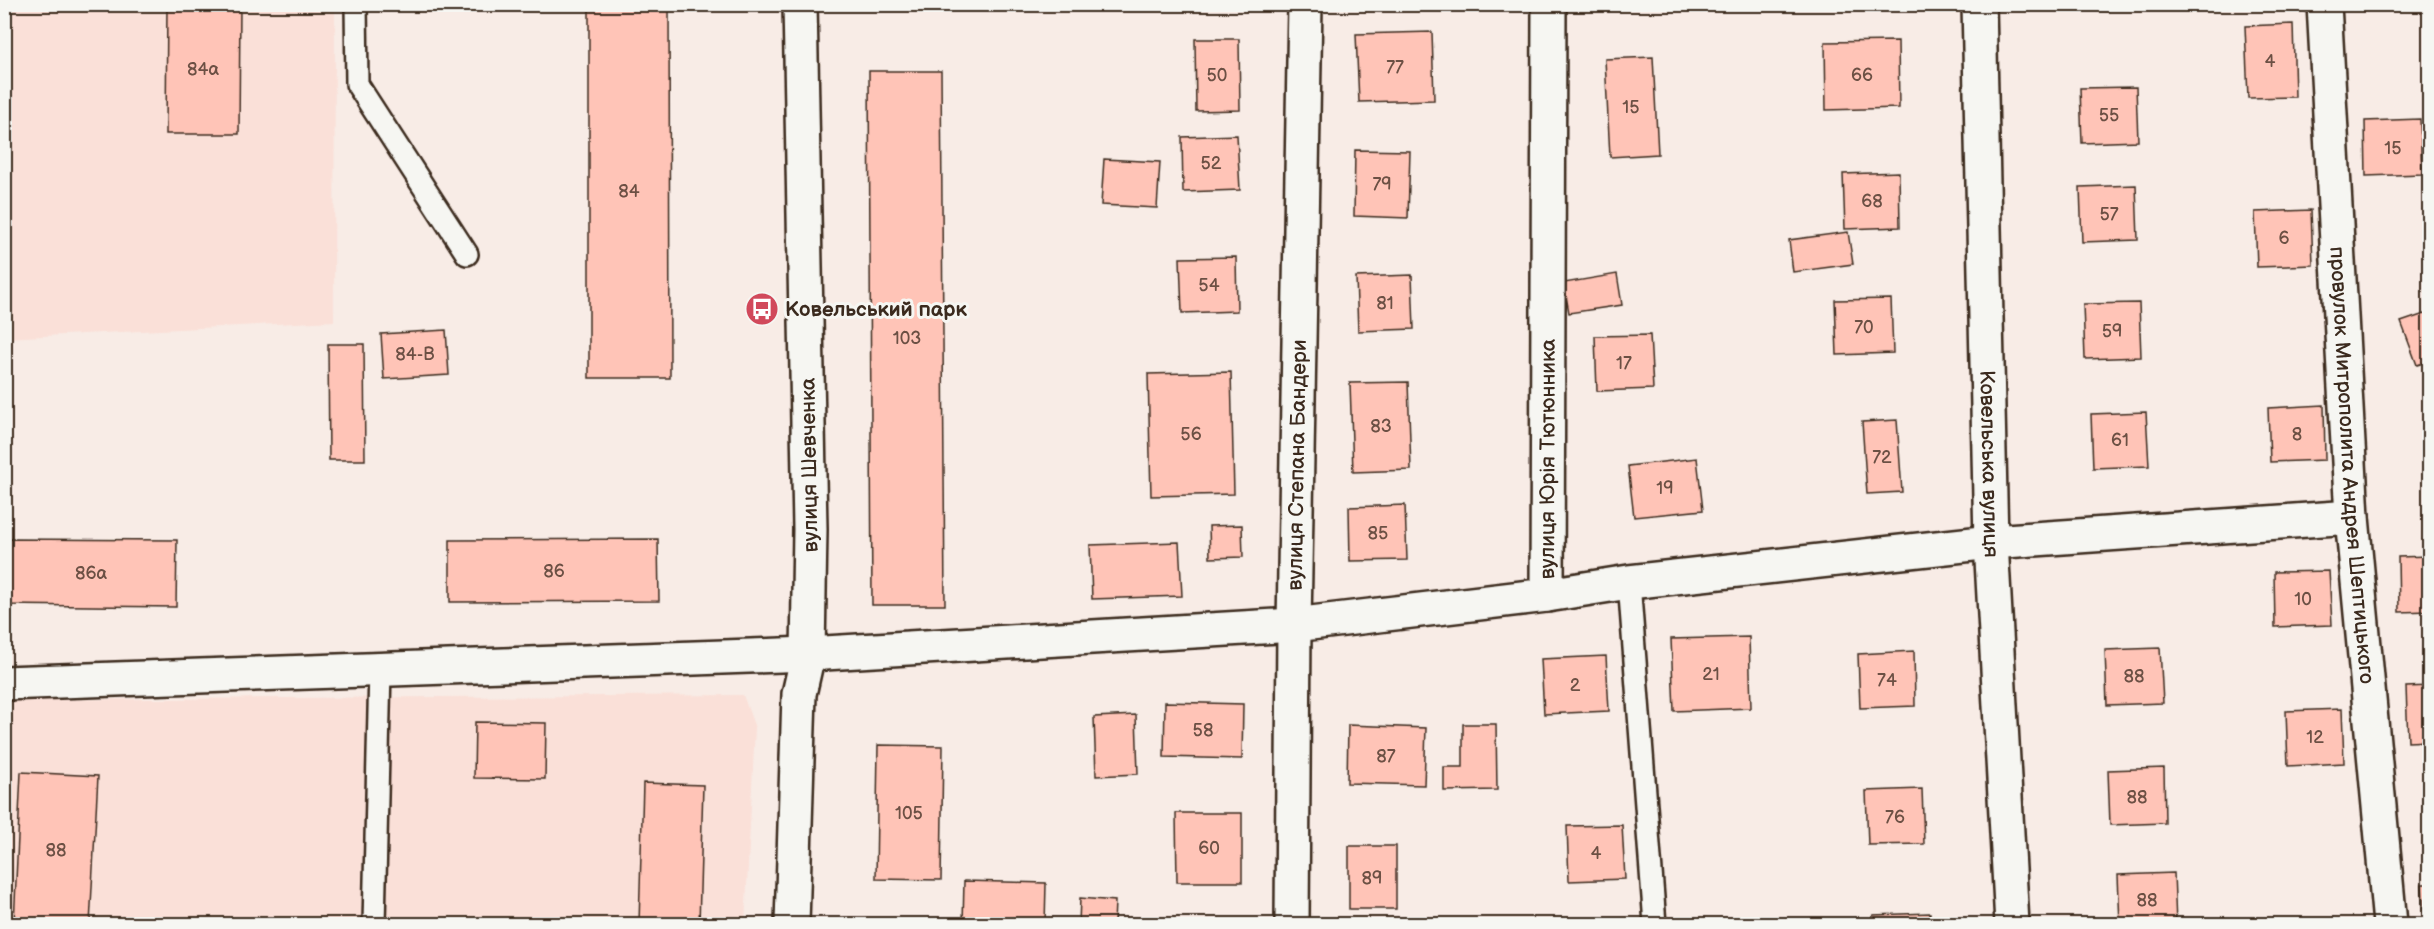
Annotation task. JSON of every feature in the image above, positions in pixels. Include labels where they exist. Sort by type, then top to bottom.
[{"type":"street","name":"вулиця Шевченка","points":[[792,924],[799,694],[808,654],[810,518],[800,4]]},
{"type":"street","name":"вулиця Степана Бандери","points":[[1292,924],[1294,625],[1305,4]]},
{"type":"street","name":"вулиця Юрія Тютюнника","points":[[1550,4],[1547,595],[1629,582],[1990,542],[2352,517]]},
{"type":"street","name":"Ковельська вулиця","points":[[1979,4],[1990,542],[2012,924]]},
{"type":"street","name":"провулок Митрополита Андрея Шептицького","points":[[2324,4],[2352,517],[2390,924]]},
{"type":"street","points":[[4,683],[808,654],[1294,625],[1547,595]]},
{"type":"lane","points":[[356,4],[357,84],[467,254]]},
{"type":"lane","points":[[1629,582],[1655,924]]},
{"type":"lane","points":[[374,924],[380,669]]},
{"type":"shaded area","points":[[5,5],[335,5],[334,321],[5,338]]},
{"type":"shaded area","points":[[743,695],[755,728],[745,924],[5,924],[4,700]]},
{"type":"building","points":[[167,4],[240,4],[239,134],[166,134]]},
{"type":"building","points":[[589,4],[669,4],[670,378],[589,378]]},
{"type":"building","points":[[2067,4],[2108,4],[2108,11],[2067,10]]},
{"type":"building","points":[[2293,24],[2295,97],[2248,98],[2245,26]]},
{"type":"building","points":[[1432,32],[1434,100],[1359,102],[1356,34]]},
{"type":"building","points":[[1195,39],[1239,39],[1240,110],[1196,111]]},
{"type":"building","points":[[1898,41],[1899,108],[1826,110],[1825,42]]},
{"type":"building","points":[[1653,57],[1658,154],[1610,157],[1605,59]]},
{"type":"building","points":[[869,71],[941,71],[945,605],[872,605]]},
{"type":"building","points":[[2136,87],[2138,141],[2082,143],[2080,88]]},
{"type":"building","points":[[2420,119],[2422,174],[2366,176],[2365,121]]},
{"type":"building","points":[[1237,135],[1240,190],[1183,192],[1182,137]]},
{"type":"building","points":[[1355,150],[1410,151],[1408,218],[1354,216]]},
{"type":"building","points":[[1104,159],[1160,162],[1157,208],[1101,205]]},
{"type":"building","points":[[1899,172],[1900,227],[1845,229],[1843,174]]},
{"type":"building","points":[[2136,185],[2138,240],[2082,242],[2080,187]]},
{"type":"building","points":[[2311,210],[2313,265],[2257,267],[2255,212]]},
{"type":"building","points":[[1848,232],[1853,264],[1793,272],[1789,240]]},
{"type":"building","points":[[1236,257],[1237,311],[1182,313],[1180,258]]},
{"type":"building","points":[[1617,274],[1622,305],[1569,313],[1564,283]]},
{"type":"building","points":[[1412,275],[1414,329],[1358,331],[1356,277]]},
{"type":"building","points":[[1891,299],[1893,353],[1837,355],[1835,300]]},
{"type":"building","points":[[2139,303],[2141,357],[2085,359],[2083,304]]},
{"type":"building","points":[[2430,312],[2430,361],[2417,365],[2401,322]]},
{"type":"building","points":[[446,330],[449,375],[384,379],[381,334]]},
{"type":"building","points":[[1650,335],[1653,389],[1597,391],[1595,336]]},
{"type":"building","points":[[328,344],[364,344],[365,460],[329,460]]},
{"type":"building","points":[[1231,372],[1234,494],[1151,496],[1148,374]]},
{"type":"building","points":[[1408,382],[1411,470],[1353,472],[1350,383]]},
{"type":"building","points":[[2324,405],[2325,460],[2270,462],[2268,408]]},
{"type":"building","points":[[2146,412],[2149,466],[2093,468],[2091,414]]},
{"type":"building","points":[[1897,420],[1902,492],[1867,494],[1862,422]]},
{"type":"building","points":[[1697,458],[1703,510],[1634,517],[1628,466]]},
{"type":"building","points":[[1405,505],[1407,560],[1350,561],[1349,507]]},
{"type":"building","points":[[1242,525],[1243,557],[1210,558],[1209,526]]},
{"type":"building","points":[[4,539],[177,540],[176,607],[4,605]]},
{"type":"building","points":[[658,539],[659,601],[450,602],[450,540]]},
{"type":"building","points":[[1179,542],[1182,596],[1092,599],[1090,545]]},
{"type":"building","points":[[2430,556],[2430,611],[2399,612],[2398,557]]},
{"type":"building","points":[[2329,571],[2332,625],[2275,627],[2274,572]]},
{"type":"building","points":[[1749,637],[1751,708],[1674,711],[1671,639]]},
{"type":"building","points":[[2160,648],[2163,703],[2107,705],[2105,650]]},
{"type":"building","points":[[1914,651],[1915,706],[1860,708],[1858,654]]},
{"type":"building","points":[[1606,656],[1609,711],[1544,714],[1541,659]]},
{"type":"building","points":[[2430,686],[2430,741],[2408,742],[2406,687]]},
{"type":"building","points":[[1165,702],[1243,704],[1242,759],[1164,757]]},
{"type":"building","points":[[2342,709],[2344,763],[2288,766],[2286,711]]},
{"type":"building","points":[[1136,715],[1138,774],[1096,776],[1094,717]]},
{"type":"building","points":[[475,722],[546,723],[545,779],[474,778]]},
{"type":"building","points":[[1463,724],[1496,724],[1497,790],[1444,791],[1444,767],[1463,767]]},
{"type":"building","points":[[1348,725],[1426,728],[1424,785],[1347,783]]},
{"type":"building","points":[[878,745],[943,746],[941,880],[876,879]]},
{"type":"building","points":[[2164,768],[2165,823],[2110,825],[2108,770]]},
{"type":"building","points":[[21,772],[98,776],[90,924],[14,924]]},
{"type":"building","points":[[643,783],[703,785],[699,924],[639,924]]},
{"type":"building","points":[[1922,789],[1924,844],[1868,845],[1866,791]]},
{"type":"building","points":[[1176,813],[1242,813],[1242,882],[1177,882]]},
{"type":"building","points":[[1622,825],[1625,879],[1569,881],[1567,826]]},
{"type":"building","points":[[1349,846],[1396,846],[1396,909],[1349,909]]},
{"type":"building","points":[[2174,873],[2176,924],[2120,924],[2118,875]]},
{"type":"building","points":[[964,881],[1046,883],[1045,924],[963,924]]},
{"type":"building","points":[[2422,884],[2430,884],[2430,924],[2424,924]]},
{"type":"building","points":[[1080,898],[1115,901],[1114,924],[1079,924]]},
{"type":"building","points":[[1930,913],[1930,924],[1874,924],[1873,915]]},
{"type":"place","name":"Ковельський парк","points":[[762,309]]}]
